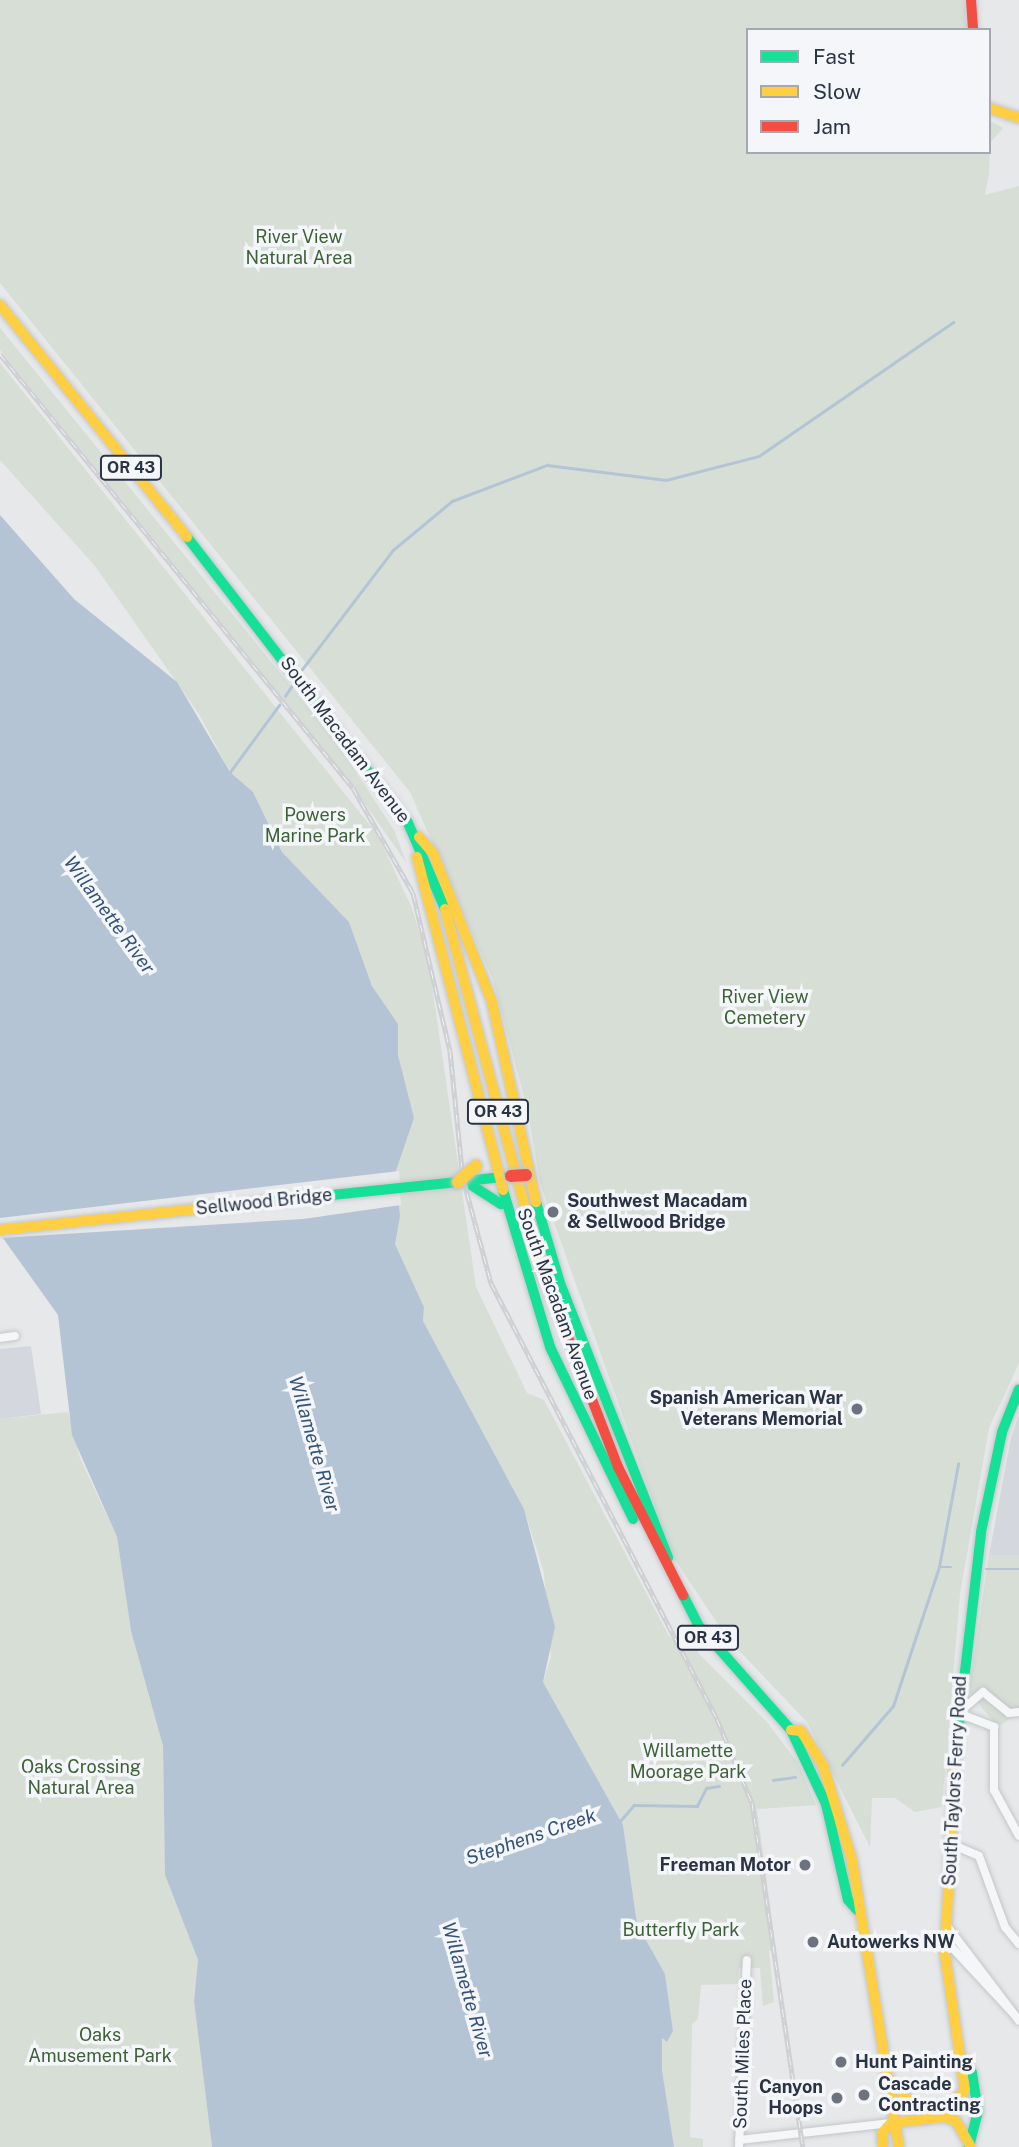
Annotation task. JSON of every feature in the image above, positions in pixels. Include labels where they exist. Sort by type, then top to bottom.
[{"type":"main road","points":[[971,0],[973,28]]},
{"type":"main road","points":[[991,109],[1019,118]]},
{"type":"main road","name":"South Macadam Avenue","points":[[0,305],[328,712],[408,823],[452,926],[530,1238],[647,1530],[698,1625],[790,1730],[823,1797],[848,1900],[857,1910]]},
{"type":"main road","points":[[408,823],[462,1023],[501,1204],[522,1270],[584,1422],[635,1524],[647,1530]]},
{"type":"main road","points":[[408,823],[433,853],[469,934],[495,1014],[527,1175],[560,1283],[637,1473],[669,1574]]},
{"type":"main road","points":[[486,1141],[482,1158],[461,1181],[501,1204]]},
{"type":"main road","name":"Sellwood Bridge","points":[[0,1230],[527,1175]]},
{"type":"main road","name":"South Taylors Ferry Road","points":[[943,2117],[962,2099],[962,2058],[946,1941],[958,1713],[981,1532],[1002,1432],[1019,1389]]},
{"type":"main road","name":"South Macadam Avenue","points":[[790,1730],[801,1731],[810,1744],[838,1805],[861,1898],[857,1910],[888,2079],[891,2123],[883,2133],[883,2147]]},
{"type":"main road","points":[[823,1797],[838,1805]]},
{"type":"main road","points":[[962,2058],[977,2097],[970,2146]]},
{"type":"main road","points":[[888,2079],[909,2101],[956,2121],[970,2146]]},
{"type":"main road","points":[[891,2123],[943,2117]]},
{"type":"main road","name":"South Macadam Avenue","points":[[891,2123],[900,2130],[899,2147]]},
{"type":"street","points":[[0,1338],[15,1336]]},
{"type":"street","points":[[1017,1713],[983,1692],[958,1713],[994,1727],[995,1790],[1019,1836]]},
{"type":"street","points":[[951,1844],[979,1856],[1004,1927],[1019,1944]]},
{"type":"street","points":[[947,1926],[1016,2017]]},
{"type":"street","points":[[946,1941],[1016,2017]]},
{"type":"street","name":"South Miles Place","points":[[739,2144],[747,1960]]},
{"type":"street","points":[[739,2144],[891,2123]]},
{"type":"shaded area","points":[[31,1346],[41,1414],[0,1419],[0,1349]]},
{"type":"shaded area","points":[[1019,1415],[1019,1555],[989,1555],[1011,1438]]},
{"type":"green space","points":[[0,0],[964,0],[967,28],[746,28],[746,154],[990,154],[985,195],[1019,186],[1019,1363],[989,1428],[960,1594],[942,1807],[915,1812],[895,1798],[872,1798],[870,1847],[807,1722],[728,1639],[673,1557],[540,1183],[528,1111],[493,980],[410,792],[0,283]]},
{"type":"green space","points":[[991,121],[1003,128],[991,142]]},
{"type":"green space","points":[[0,328],[337,743],[394,830],[407,864],[347,778],[0,350]]},
{"type":"green space","points":[[0,363],[377,834],[412,908],[429,965],[476,1287],[527,1393],[544,1400],[669,1636],[684,1649],[678,1636],[687,1632],[699,1654],[767,1722],[798,1763],[816,1805],[757,1809],[776,1950],[769,1951],[774,2002],[763,2006],[760,1968],[739,1968],[738,1984],[701,1985],[698,2019],[692,2024],[690,2137],[703,2139],[703,2147],[674,2147],[662,2070],[662,2038],[667,2042],[673,2031],[665,1974],[637,1924],[623,1825],[543,1682],[551,1657],[544,1573],[524,1509],[423,1321],[424,1307],[395,1244],[395,1174],[414,1118],[398,1055],[398,1024],[372,986],[349,922],[282,852],[253,792],[230,772],[199,714],[95,566],[0,460]]},
{"type":"green space","points":[[68,1412],[80,1458],[117,1537],[131,1631],[163,1746],[165,1875],[198,1960],[194,2001],[212,2147],[0,2147],[0,1419]]},
{"type":"green space","points":[[989,1555],[1019,1555],[1019,1713],[997,1727],[969,1691]]},
{"type":"water","name":"Willamette River","points":[[0,515],[74,599],[177,682],[230,772],[253,792],[282,852],[349,922],[372,986],[398,1024],[398,1055],[414,1118],[395,1174],[400,1216],[395,1244],[424,1307],[423,1321],[524,1509],[555,1627],[543,1682],[623,1825],[637,1924],[665,1974],[673,2031],[667,2042],[662,2038],[662,2070],[674,2147],[212,2147],[194,2001],[198,1960],[165,1875],[163,1746],[131,1631],[117,1537],[72,1435],[58,1315],[0,1234]]},
{"type":"pier","points":[[399,1171],[401,1205],[303,1219],[0,1238],[0,1218]]},
{"type":"waterway","points":[[300,672],[393,550],[452,501],[547,465],[666,480],[759,456],[953,322]]},
{"type":"waterway","points":[[285,696],[297,678]]},
{"type":"waterway","points":[[230,772],[279,705]]},
{"type":"waterway","points":[[939,1567],[958,1464]]},
{"type":"waterway","name":"Stephens Creek","points":[[842,1765],[893,1706],[939,1567],[951,1567]]},
{"type":"waterway","name":"Stephens Creek","points":[[986,1569],[1019,1569]]},
{"type":"waterway","name":"Stephens Creek","points":[[773,1780],[795,1777]]},
{"type":"waterway","name":"Stephens Creek","points":[[620,1821],[634,1805],[697,1806],[706,1788],[719,1786]]},
{"type":"railway","points":[[0,354],[353,788],[413,893],[450,1051],[463,1178],[491,1283],[717,1719],[752,1803],[803,2147]]},
{"type":"traffic: fast","points":[[187,537],[408,823],[445,909]]},
{"type":"traffic: fast","points":[[465,1181],[503,1177]]},
{"type":"traffic: fast","points":[[465,1181],[501,1204]]},
{"type":"traffic: fast","points":[[216,1207],[458,1182]]},
{"type":"traffic: fast","points":[[503,1190],[550,1347],[633,1519]]},
{"type":"traffic: fast","points":[[536,1202],[560,1283],[668,1557]]},
{"type":"traffic: fast","points":[[955,1758],[981,1532],[1002,1432],[1019,1389]]},
{"type":"traffic: fast","points":[[683,1595],[698,1625],[791,1730],[826,1804],[848,1900],[857,1910]]},
{"type":"traffic: fast","points":[[962,2058],[972,2073],[978,2111],[969,2147]]},
{"type":"traffic: slow","points":[[991,109],[1019,118]]},
{"type":"traffic: slow","points":[[0,305],[187,537]]},
{"type":"traffic: slow","points":[[419,837],[433,853],[492,1002],[536,1202]]},
{"type":"traffic: slow","points":[[417,857],[503,1190]]},
{"type":"traffic: slow","points":[[445,909],[542,1270]]},
{"type":"traffic: slow","points":[[458,1182],[476,1166]]},
{"type":"traffic: slow","points":[[0,1230],[216,1207]]},
{"type":"traffic: slow","points":[[791,1730],[801,1731],[823,1765],[852,1860],[899,2147]]},
{"type":"traffic: slow","points":[[891,2123],[943,2117],[965,2090],[945,1954],[955,1758]]},
{"type":"traffic: slow","points":[[888,2079],[914,2105],[956,2121],[970,2145]]},
{"type":"traffic: slow","points":[[883,2147],[882,2133],[891,2123]]},
{"type":"traffic: jam","points":[[971,0],[973,28]]},
{"type":"traffic: jam","points":[[511,1176],[526,1175]]},
{"type":"traffic: jam","points":[[542,1270],[618,1467],[683,1595]]},
{"type":"place","name":"Southwest Macadam & Sellwood Bridge","points":[[553,1212]]},
{"type":"place","name":"Spanish American War Veterans Memorial","points":[[857,1409]]},
{"type":"place","name":"Freeman Motor","points":[[805,1865]]},
{"type":"place","name":"Autowerks NW","points":[[813,1942]]},
{"type":"place","name":"Hunt Painting","points":[[841,2062]]},
{"type":"place","name":"Cascade Contracting","points":[[864,2095]]},
{"type":"place","name":"Canyon Hoops","points":[[837,2098]]},
{"type":"park label","name":"River View Natural Area","points":[[299,248]]},
{"type":"park label","name":"Powers Marine Park","points":[[315,826]]},
{"type":"park label","name":"River View Cemetery","points":[[765,1008]]},
{"type":"park label","name":"Willamette Moorage Park","points":[[688,1762]]},
{"type":"park label","name":"Oaks Crossing Natural Area","points":[[81,1778]]},
{"type":"park label","name":"Butterfly Park","points":[[681,1930]]},
{"type":"park label","name":"Oaks Amusement Park","points":[[100,2046]]}]
